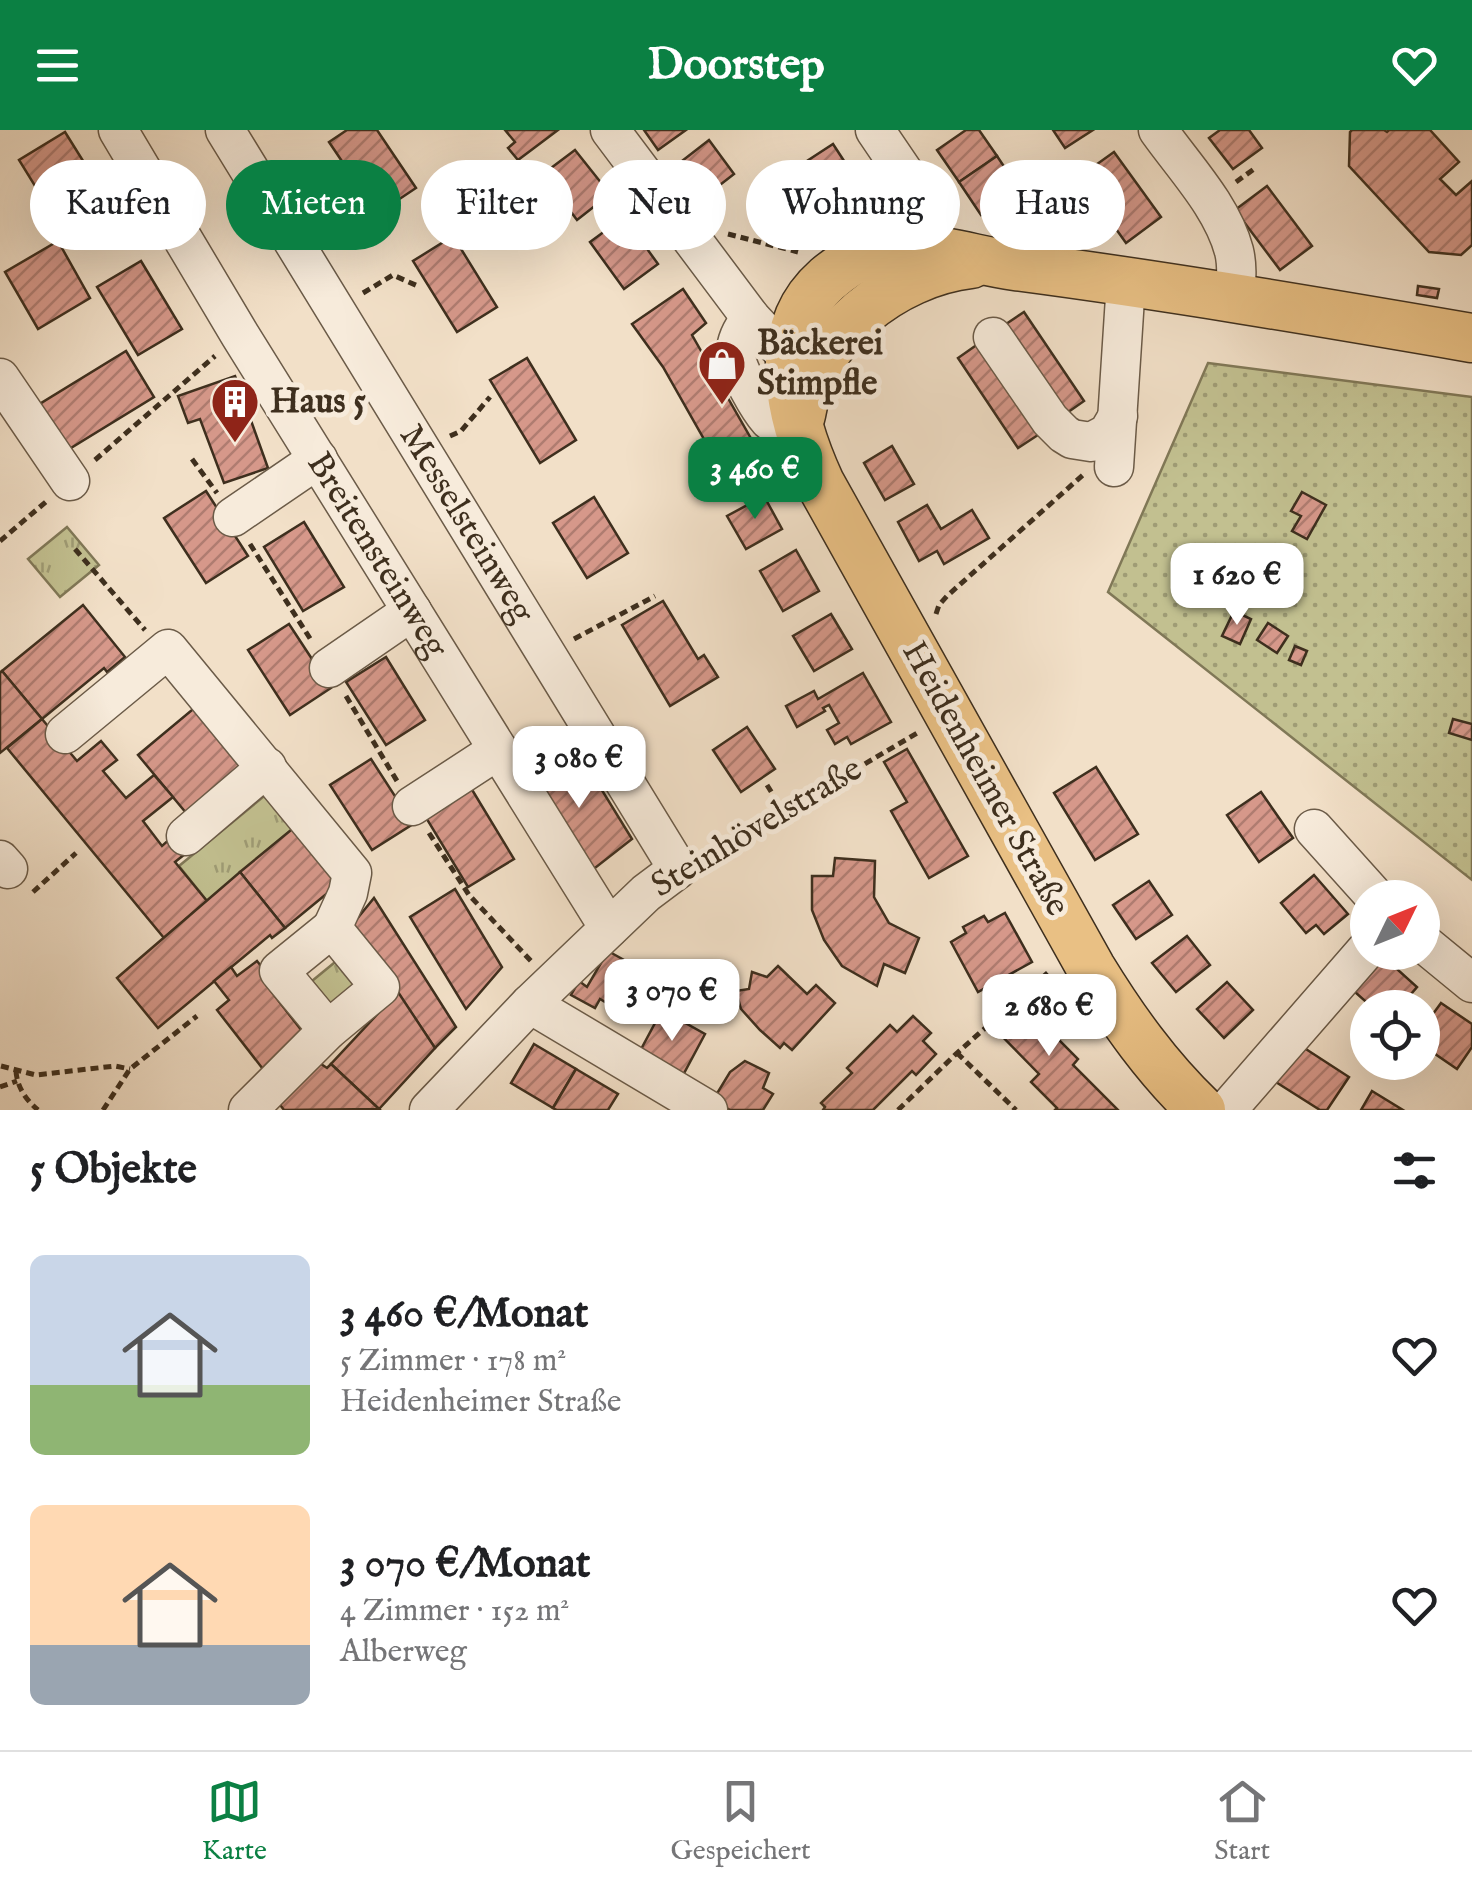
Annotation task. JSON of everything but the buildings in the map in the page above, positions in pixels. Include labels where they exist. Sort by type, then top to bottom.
[{"type":"main road","points":[[799,428],[803,401],[801,365],[828,348],[850,324],[927,261],[956,265],[990,262],[1472,338]]},
{"type":"main road","name":"Heidenheimer Straße","points":[[799,428],[820,483],[1091,968],[1138,1040],[1173,1084],[1201,1110]]},
{"type":"street","name":"Breitensteinweg","points":[[118,130],[240,335],[609,928]]},
{"type":"street","name":"Messelsteinweg","points":[[225,130],[678,870]]},
{"type":"street","points":[[610,130],[632,160]]},
{"type":"street","points":[[875,130],[917,194],[924,218],[927,261]]},
{"type":"street","points":[[1158,130],[1220,217],[1234,252],[1234,299]]},
{"type":"street","points":[[700,250],[752,318],[801,365]]},
{"type":"street","points":[[1116,443],[1126,282]]},
{"type":"street","points":[[752,318],[737,343],[739,368],[770,422],[799,428]]},
{"type":"street","points":[[993,336],[1050,420],[1064,434],[1080,442],[1091,442],[1108,433],[1116,443]]},
{"type":"street","points":[[0,378],[70,481]]},
{"type":"street","points":[[233,517],[318,459]]},
{"type":"street","points":[[329,668],[412,610]]},
{"type":"street","points":[[65,734],[168,649],[352,874],[332,928],[280,972],[328,1030]]},
{"type":"street","points":[[412,806],[498,750]]},
{"type":"street","points":[[186,836],[267,768]]},
{"type":"street","points":[[1314,829],[1360,880]]},
{"type":"street","name":"Steinhövelstraße","points":[[429,1110],[540,993],[646,894],[678,870]]},
{"type":"street","points":[[248,1110],[328,1030],[380,987],[332,928]]},
{"type":"street","points":[[1440,957],[1472,984]]},
{"type":"street","points":[[1227,1110],[1350,969]]},
{"type":"street","points":[[540,993],[708,1110]]},
{"type":"path","points":[[726,234],[798,252],[787,266]]},
{"type":"path","points":[[335,311],[393,275],[420,287]]},
{"type":"path","points":[[0,540],[240,335]]},
{"type":"path","points":[[421,452],[461,431],[490,397]]},
{"type":"path","points":[[936,624],[937,610],[947,596],[1116,443]]},
{"type":"path","points":[[192,459],[329,668],[469,895],[540,993]]},
{"type":"path","points":[[75,549],[164,652]]},
{"type":"path","points":[[545,655],[655,596]]},
{"type":"path","name":"Steinhövelstraße","points":[[678,870],[698,862],[925,728]]},
{"type":"path","points":[[767,785],[783,810]]},
{"type":"path","points":[[12,876],[76,853]]},
{"type":"path","points":[[898,1110],[1057,964]]},
{"type":"path","points":[[103,1110],[130,1069],[198,1016]]},
{"type":"path","points":[[956,1053],[1016,1110]]},
{"type":"path","points":[[2,1066],[36,1075],[115,1066],[130,1069]]},
{"type":"path","points":[[16,1071],[28,1102],[38,1110]]},
{"type":"path","points":[[0,1087],[17,1081]]},
{"type":"green space","points":[[1208,363],[1472,397],[1472,880],[1108,592]]},
{"type":"green space","points":[[67,527],[99,565],[60,597],[28,559]]},
{"type":"green space","points":[[274,788],[302,821],[207,901],[179,866]]},
{"type":"green space","points":[[340,958],[361,983],[333,1007],[312,981]]},
{"type":"place","name":"Bäckerei Stimpfle","points":[[722,406]]},
{"type":"place","name":"Haus 5","points":[[235,444]]}]
